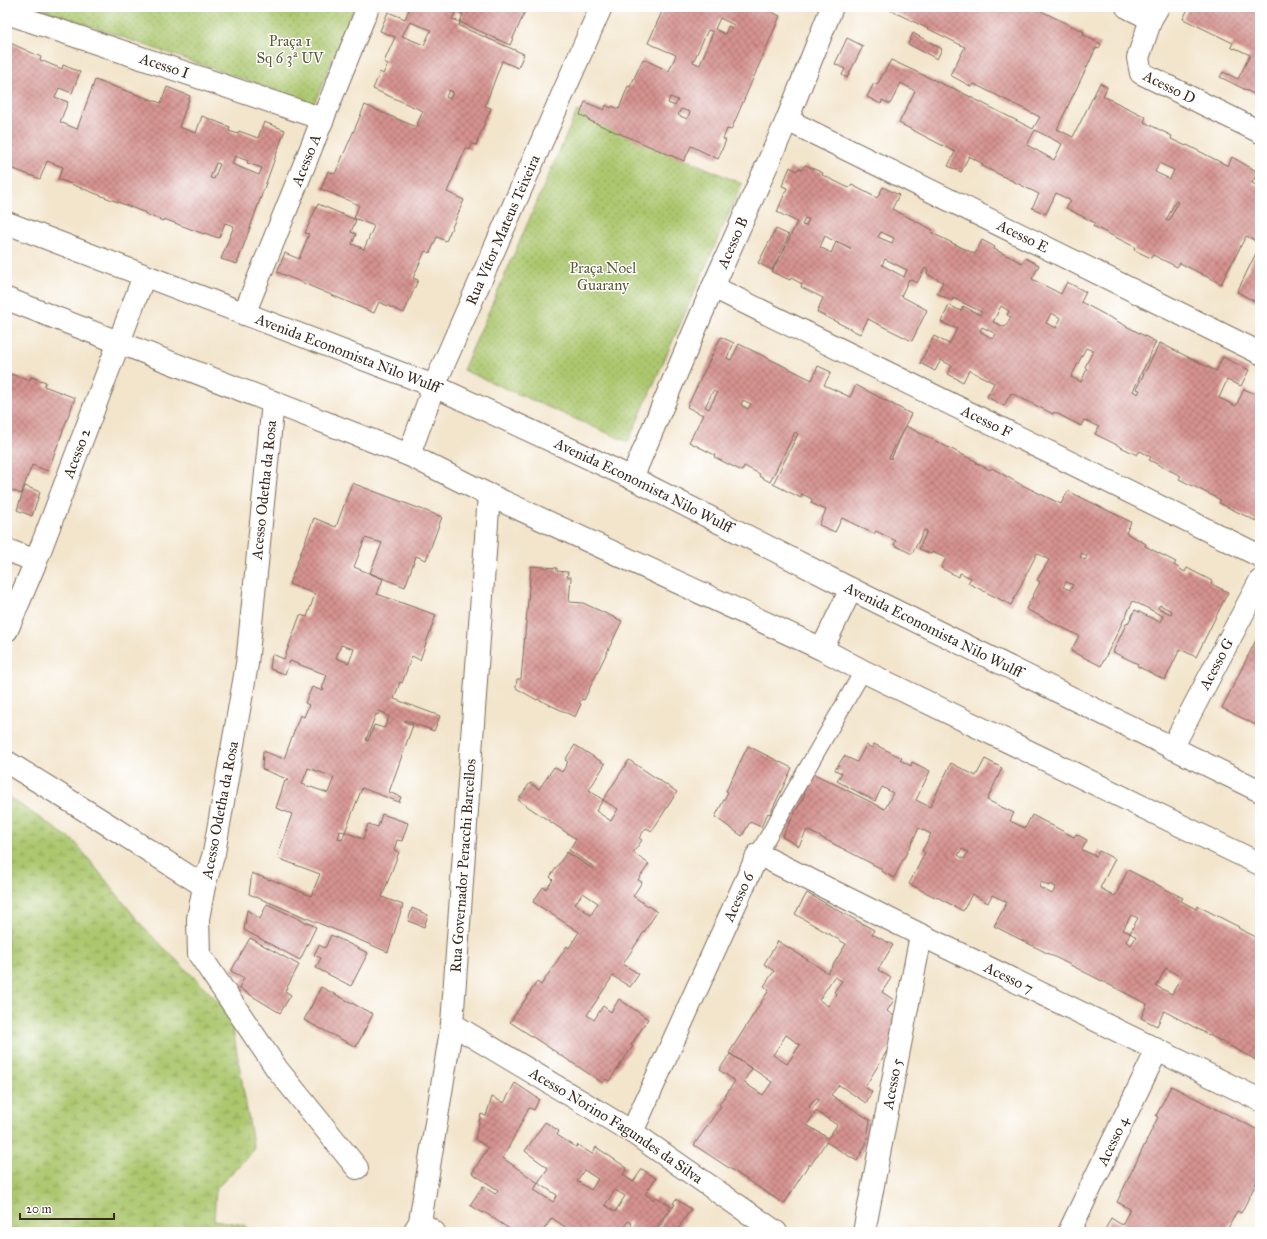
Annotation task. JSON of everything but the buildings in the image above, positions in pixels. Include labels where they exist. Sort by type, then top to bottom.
[{"type":"street","name":"Acesso A","points":[[244,314],[368,7]]},
{"type":"street","name":"Rua Vítor Mateus Teixeira","points":[[408,455],[434,386],[601,7]]},
{"type":"street","name":"Acesso B","points":[[632,478],[713,287],[787,120],[832,7]]},
{"type":"street","points":[[1127,7],[1155,13]]},
{"type":"street","name":"Acesso I","points":[[7,13],[323,119]]},
{"type":"street","name":"Acesso D","points":[[1155,13],[1138,58],[1142,73],[1260,132]]},
{"type":"street","name":"Acesso E","points":[[787,120],[1260,353]]},
{"type":"street","name":"Avenida Economista Nilo Wulff","points":[[7,223],[434,386],[632,478],[851,589],[1260,791]]},
{"type":"street","name":"Acesso 2","points":[[7,630],[36,561],[144,276]]},
{"type":"street","name":"Acesso F","points":[[713,287],[1260,556]]},
{"type":"street","points":[[7,299],[408,455],[489,495],[822,649],[863,671],[1260,864]]},
{"type":"street","name":"Acesso Odetha da Rosa","points":[[273,402],[247,664],[214,853],[204,886],[198,919],[199,954],[277,1069],[357,1168]]},
{"type":"street","name":"Rua Governador Peracchi Barcellos","points":[[423,1229],[452,1024],[489,495]]},
{"type":"street","points":[[7,550],[36,561]]},
{"type":"street","name":"Acesso G","points":[[1172,748],[1260,581]]},
{"type":"street","points":[[822,649],[851,589]]},
{"type":"street","points":[[7,762],[204,886]]},
{"type":"street","name":"Acesso 7","points":[[758,854],[921,936],[1260,1100]]},
{"type":"street","name":"Acesso 6","points":[[632,1132],[758,854]]},
{"type":"street","name":"Acesso 5","points":[[864,1232],[921,936]]},
{"type":"street","name":"Acesso Norino Fagundes da Silva","points":[[452,1024],[632,1132],[776,1232]]},
{"type":"street","name":"Acesso 4","points":[[1069,1232],[1157,1050]]},
{"type":"lane","name":"Acesso 6","points":[[758,854],[863,671]]},
{"type":"green space","name":"Praça 1 Sq 6 3ª UV","points":[[36,7],[355,7],[314,104]]},
{"type":"green space","name":"Praça Noel Guarany","points":[[577,111],[742,184],[628,442],[463,370]]},
{"type":"green space","points":[[7,796],[75,842],[144,928],[230,1013],[254,1150],[216,1189],[214,1220],[244,1225],[252,1232],[7,1232]]}]
